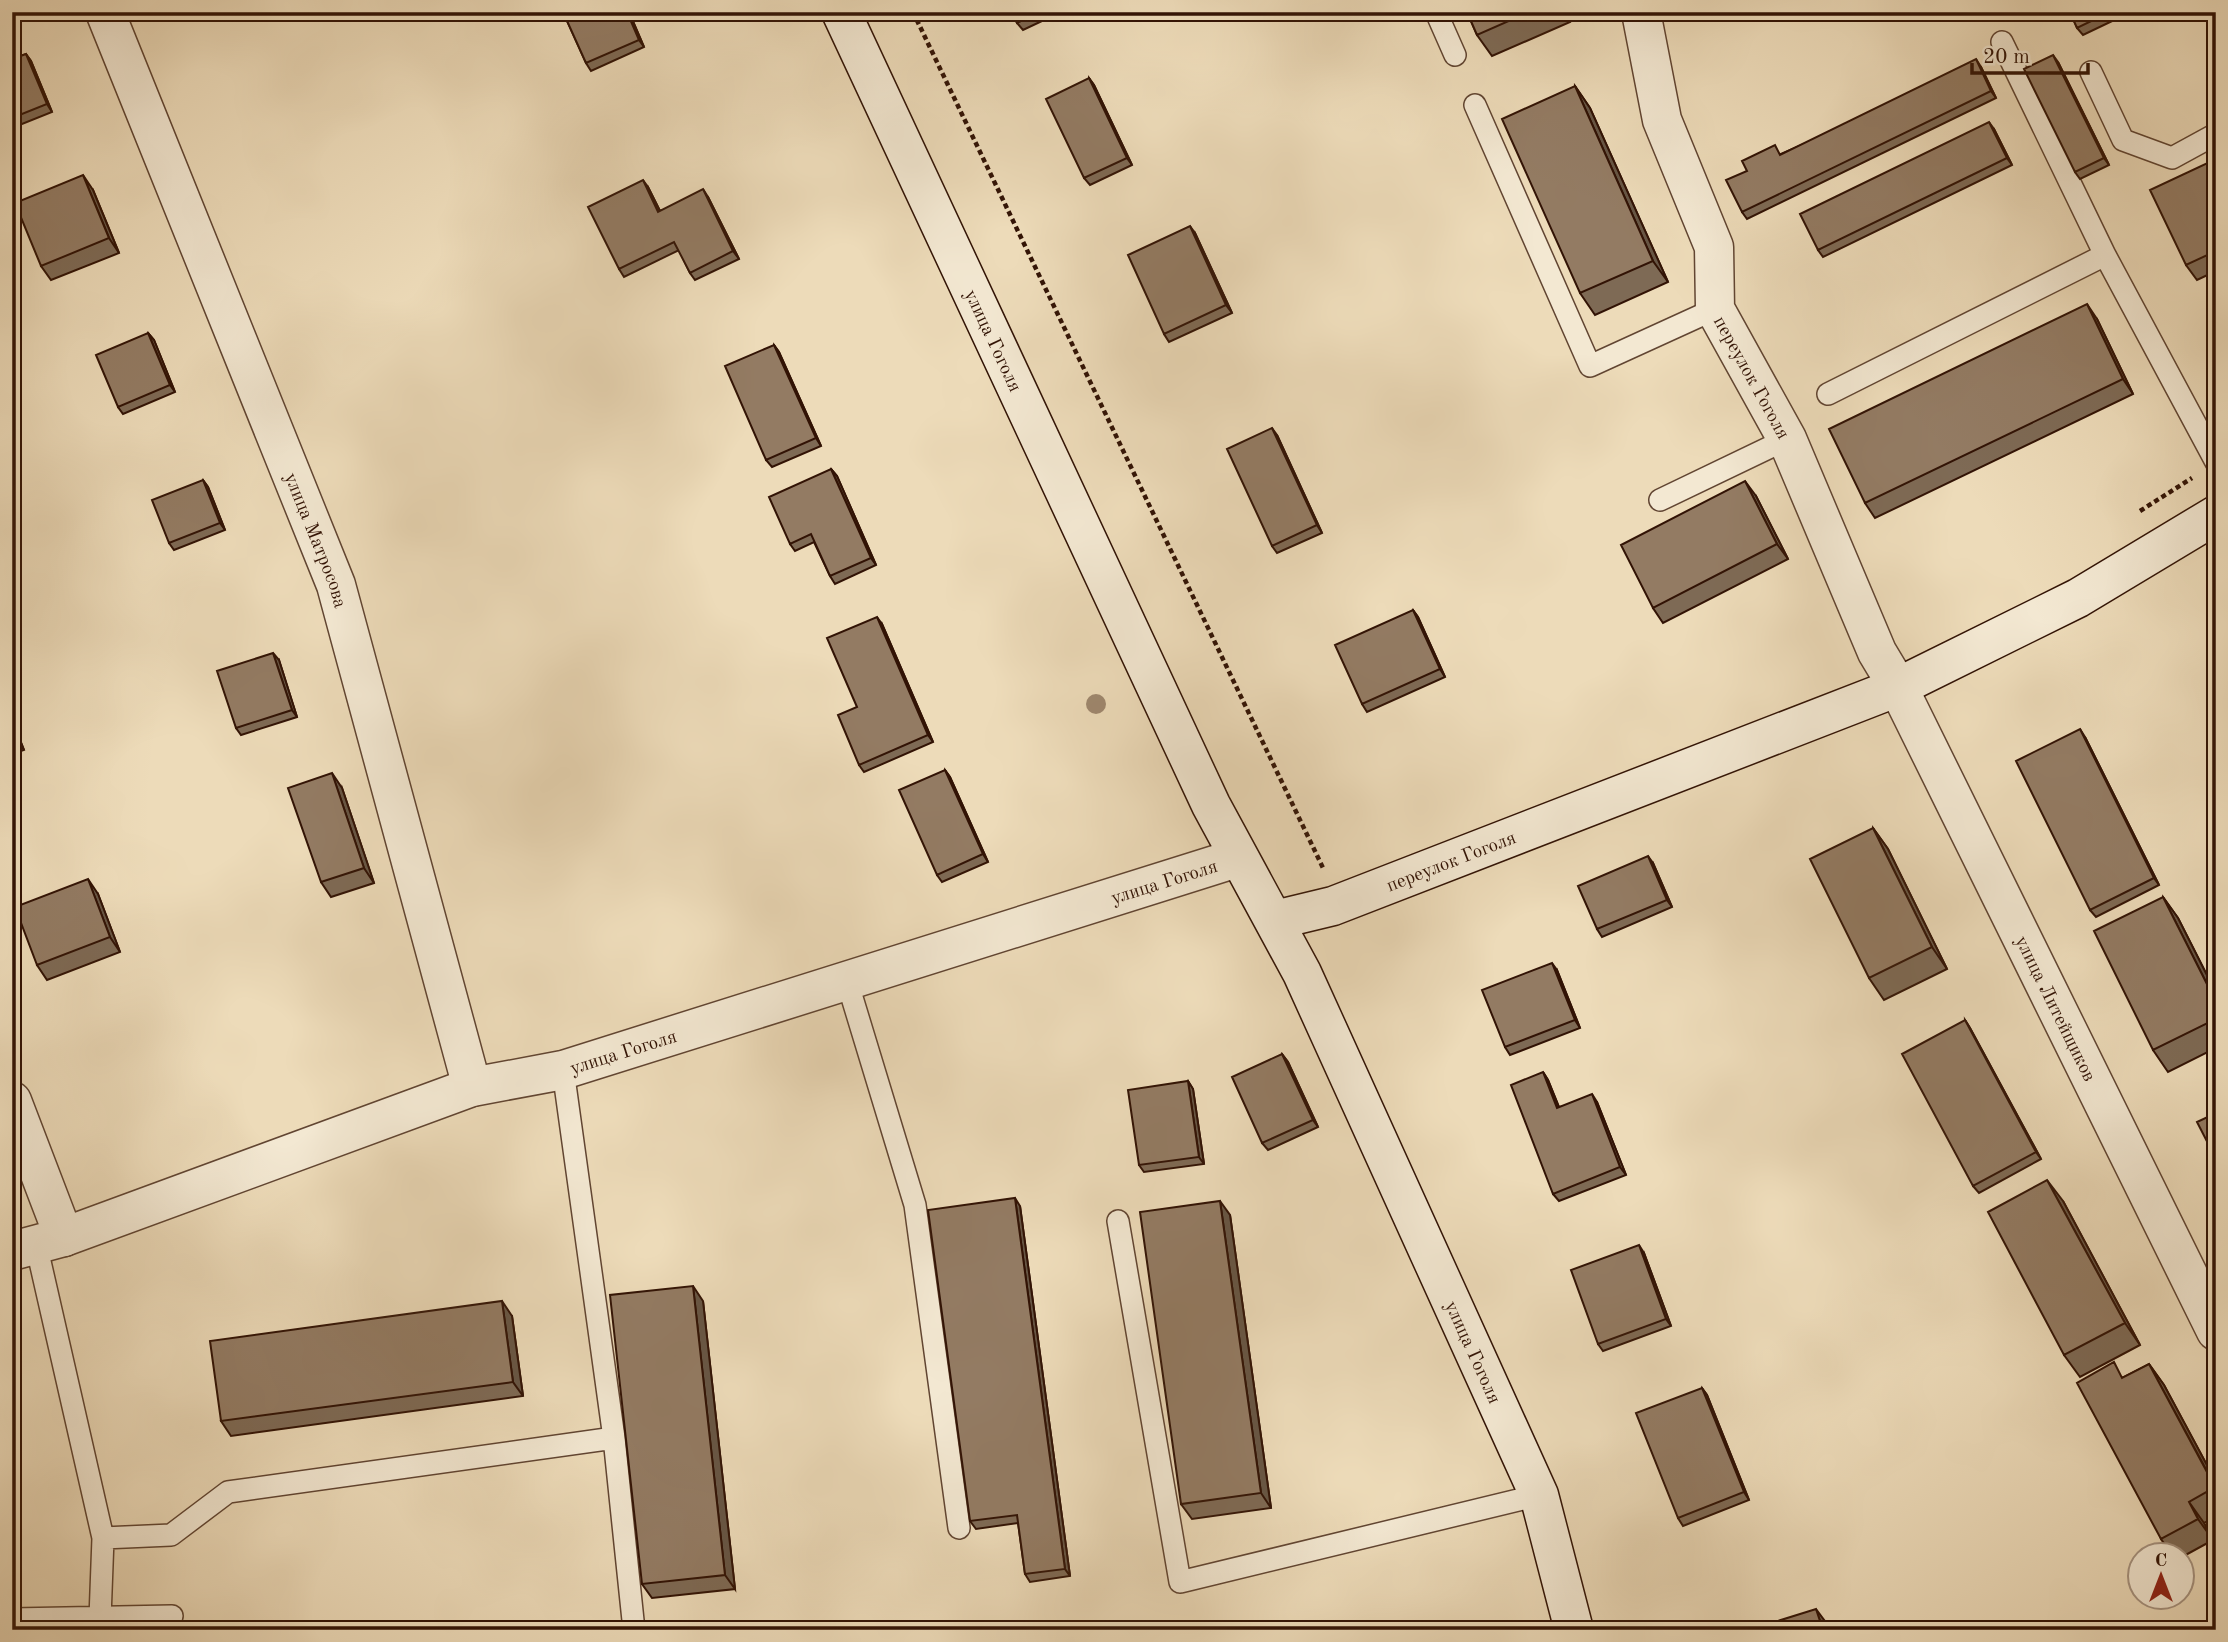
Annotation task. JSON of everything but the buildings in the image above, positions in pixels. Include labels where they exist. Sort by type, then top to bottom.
[{"type":"street","name":"улица Матросова","points":[[105,12],[336,585],[472,1087]]},
{"type":"street","name":"улица Гоголя","points":[[841,12],[1237,858],[1275,920],[1302,973],[1539,1495],[1574,1630]]},
{"type":"street","name":"переулок Гоголя","points":[[1641,12],[1662,120],[1714,247],[1715,309],[1787,439],[1877,652],[1898,687]]},
{"type":"street","name":"переулок Гоголя","points":[[1275,920],[1333,906],[1898,687],[2078,598],[2216,515]]},
{"type":"street","name":"улица Литейщиков","points":[[1898,687],[2216,1331]]},
{"type":"street","name":"улица Гоголя","points":[[37,1244],[472,1087],[563,1070],[1237,858]]},
{"type":"street","points":[[12,1101],[37,1244]]},
{"type":"lane","points":[[1436,12],[1455,55]]},
{"type":"lane","points":[[2002,42],[2105,255],[2216,462]]},
{"type":"lane","points":[[2091,72],[2123,140],[2172,158],[2216,134]]},
{"type":"lane","points":[[1475,105],[1590,366],[1715,309]]},
{"type":"lane","points":[[1828,394],[2105,255]]},
{"type":"lane","points":[[1661,500],[1787,439]]},
{"type":"lane","points":[[847,981],[915,1205],[959,1528]]},
{"type":"lane","points":[[563,1070],[614,1438],[634,1630]]},
{"type":"lane","points":[[1118,1221],[1180,1582],[1539,1495]]},
{"type":"lane","points":[[37,1244],[103,1538],[100,1618]]},
{"type":"lane","points":[[103,1538],[171,1535],[228,1492],[614,1438]]},
{"type":"lane","points":[[12,1619],[172,1616]]},
{"type":"path","points":[[913,12],[1328,878]]},
{"type":"path","points":[[2136,514],[2216,462]]}]
